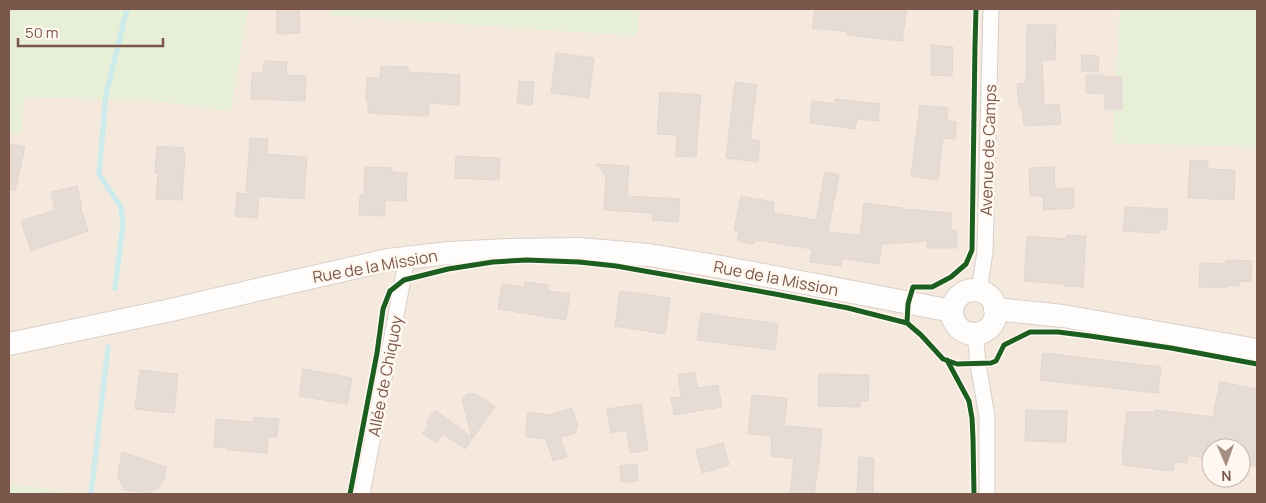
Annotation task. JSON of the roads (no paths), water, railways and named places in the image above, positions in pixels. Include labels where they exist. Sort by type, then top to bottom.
[{"type":"main road","name":"Rue de la Mission","points":[[9,344],[171,310],[388,260],[449,253],[509,250],[579,249],[649,255],[952,311]]},
{"type":"main road","points":[[972,290],[985,293],[990,297],[995,309],[993,323],[982,332],[975,333],[961,330],[956,325],[952,311],[953,305],[960,294],[972,290]]},
{"type":"main road","points":[[995,309],[1063,316],[1257,350]]},
{"type":"street","name":"Avenue de Camps","points":[[979,291],[985,252],[991,9]]},
{"type":"street","name":"Allée de Chiquoy","points":[[362,494],[407,258]]},
{"type":"street","points":[[975,333],[987,416],[987,494]]},
{"type":"waterway","points":[[115,288],[123,224],[121,207],[99,174],[106,94],[127,9]]},
{"type":"waterway","points":[[91,494],[108,347]]}]
